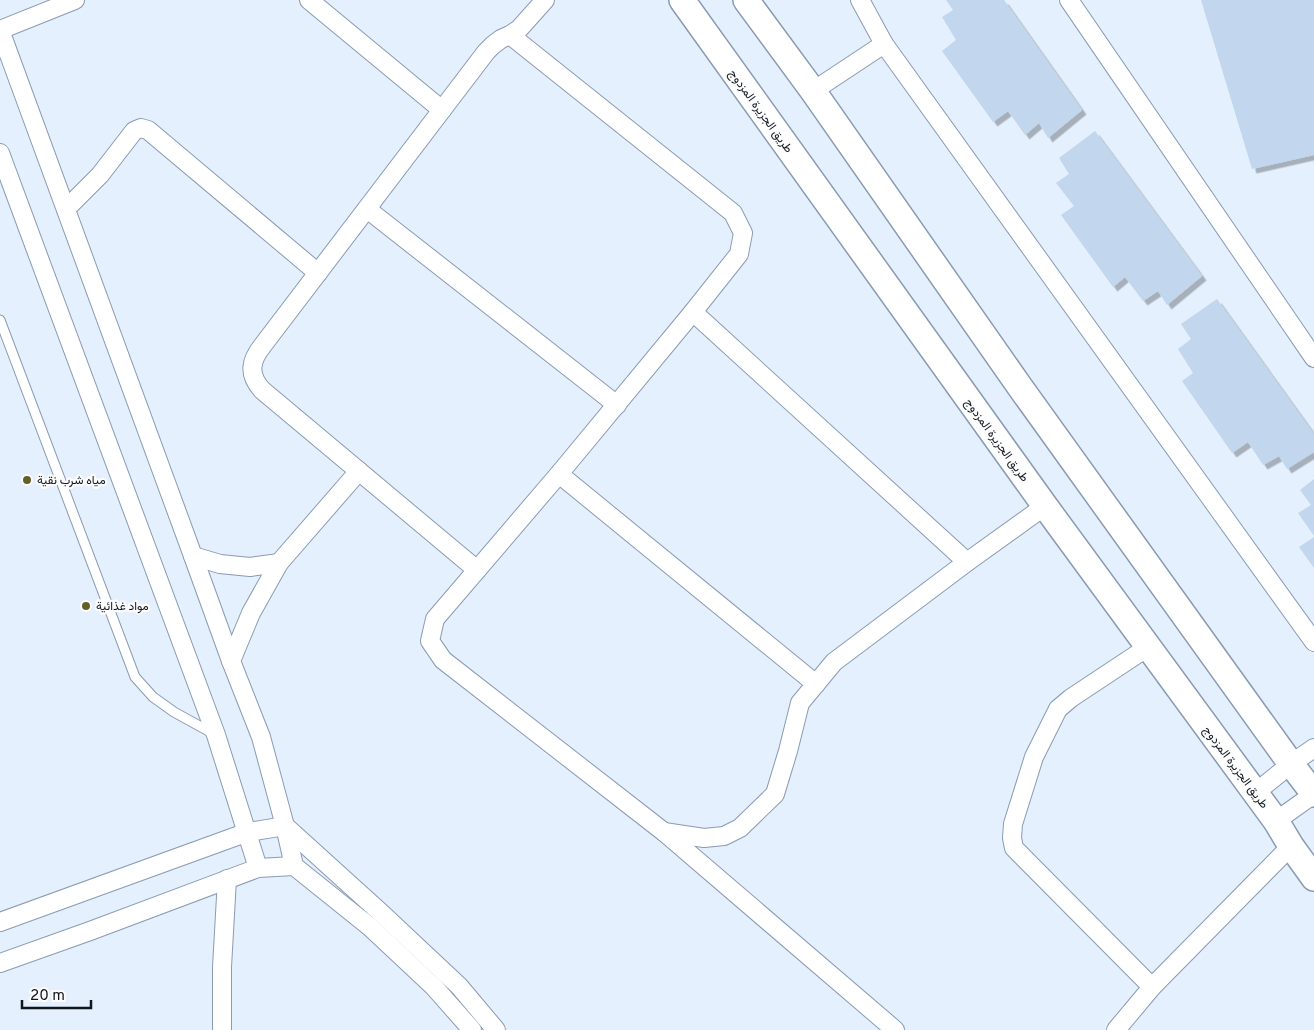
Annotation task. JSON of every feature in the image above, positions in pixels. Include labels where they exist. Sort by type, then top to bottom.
[{"type":"main road","name":"طريق الجزيرة المزدوج","points":[[682,0],[1045,506],[1276,821],[1314,878]]},
{"type":"main road","points":[[746,0],[813,91],[1020,387],[1314,794]]},
{"type":"street","points":[[75,0],[0,30],[231,662],[261,737],[294,866],[370,927],[434,987],[472,1030]]},
{"type":"street","points":[[309,0],[442,110]]},
{"type":"street","points":[[477,570],[262,390],[254,378],[252,370],[253,361],[257,352],[493,45],[518,30],[545,0]]},
{"type":"street","points":[[860,0],[884,44],[1314,642]]},
{"type":"street","points":[[1069,0],[1314,358]]},
{"type":"street","points":[[510,35],[733,212],[743,233],[739,254],[559,474],[435,619],[430,641],[443,660],[664,832],[895,1030]]},
{"type":"street","points":[[813,91],[884,44]]},
{"type":"street","points":[[66,209],[100,175],[134,131],[141,128],[148,130],[318,274]]},
{"type":"street","points":[[0,153],[216,735],[258,868]]},
{"type":"street","points":[[367,209],[616,405]]},
{"type":"street","points":[[693,312],[967,562]]},
{"type":"street","points":[[231,662],[251,613],[279,563],[359,471]]},
{"type":"street","points":[[559,474],[816,684]]},
{"type":"street","points":[[664,832],[704,838],[724,836],[740,828],[775,794],[800,703],[834,662],[1045,506]]},
{"type":"street","points":[[193,556],[220,564],[250,567],[279,563]]},
{"type":"street","points":[[1148,647],[1071,698],[1058,709],[1034,757],[1013,824],[1012,838],[1014,848],[1152,986]]},
{"type":"street","points":[[1255,793],[1314,748]]},
{"type":"street","points":[[1276,821],[1314,794]]},
{"type":"street","points":[[0,922],[248,832],[285,826]]},
{"type":"street","points":[[285,826],[459,986],[496,1030]]},
{"type":"street","points":[[1116,1030],[1152,986],[1291,846]]},
{"type":"street","points":[[0,963],[258,868],[294,866]]},
{"type":"street","points":[[222,1030],[222,967],[227,880]]},
{"type":"lane","points":[[0,320],[136,677],[153,697],[174,712],[216,735]]},
{"type":"building","points":[[946,0],[1004,0],[1082,110],[1048,138],[1039,123],[1025,135],[1008,111],[993,122],[942,51],[956,40],[942,17],[953,10]]},
{"type":"building","points":[[1201,0],[1314,0],[1314,155],[1252,169]]},
{"type":"building","points":[[1095,131],[1202,276],[1167,305],[1158,291],[1143,301],[1125,277],[1113,287],[1061,215],[1074,206],[1056,183],[1069,174],[1059,158]]},
{"type":"building","points":[[1217,299],[1314,434],[1314,452],[1287,469],[1279,456],[1263,465],[1248,442],[1232,453],[1182,381],[1193,373],[1178,349],[1191,339],[1181,324]]},
{"type":"building","points":[[1314,479],[1314,536],[1298,513],[1311,505],[1300,490]]},
{"type":"building","points":[[1314,537],[1314,568],[1299,547]]},
{"type":"place","name":"مياه شرب نقية","points":[[27,480]]},
{"type":"place","name":"مواد غذائية","points":[[86,606]]}]
